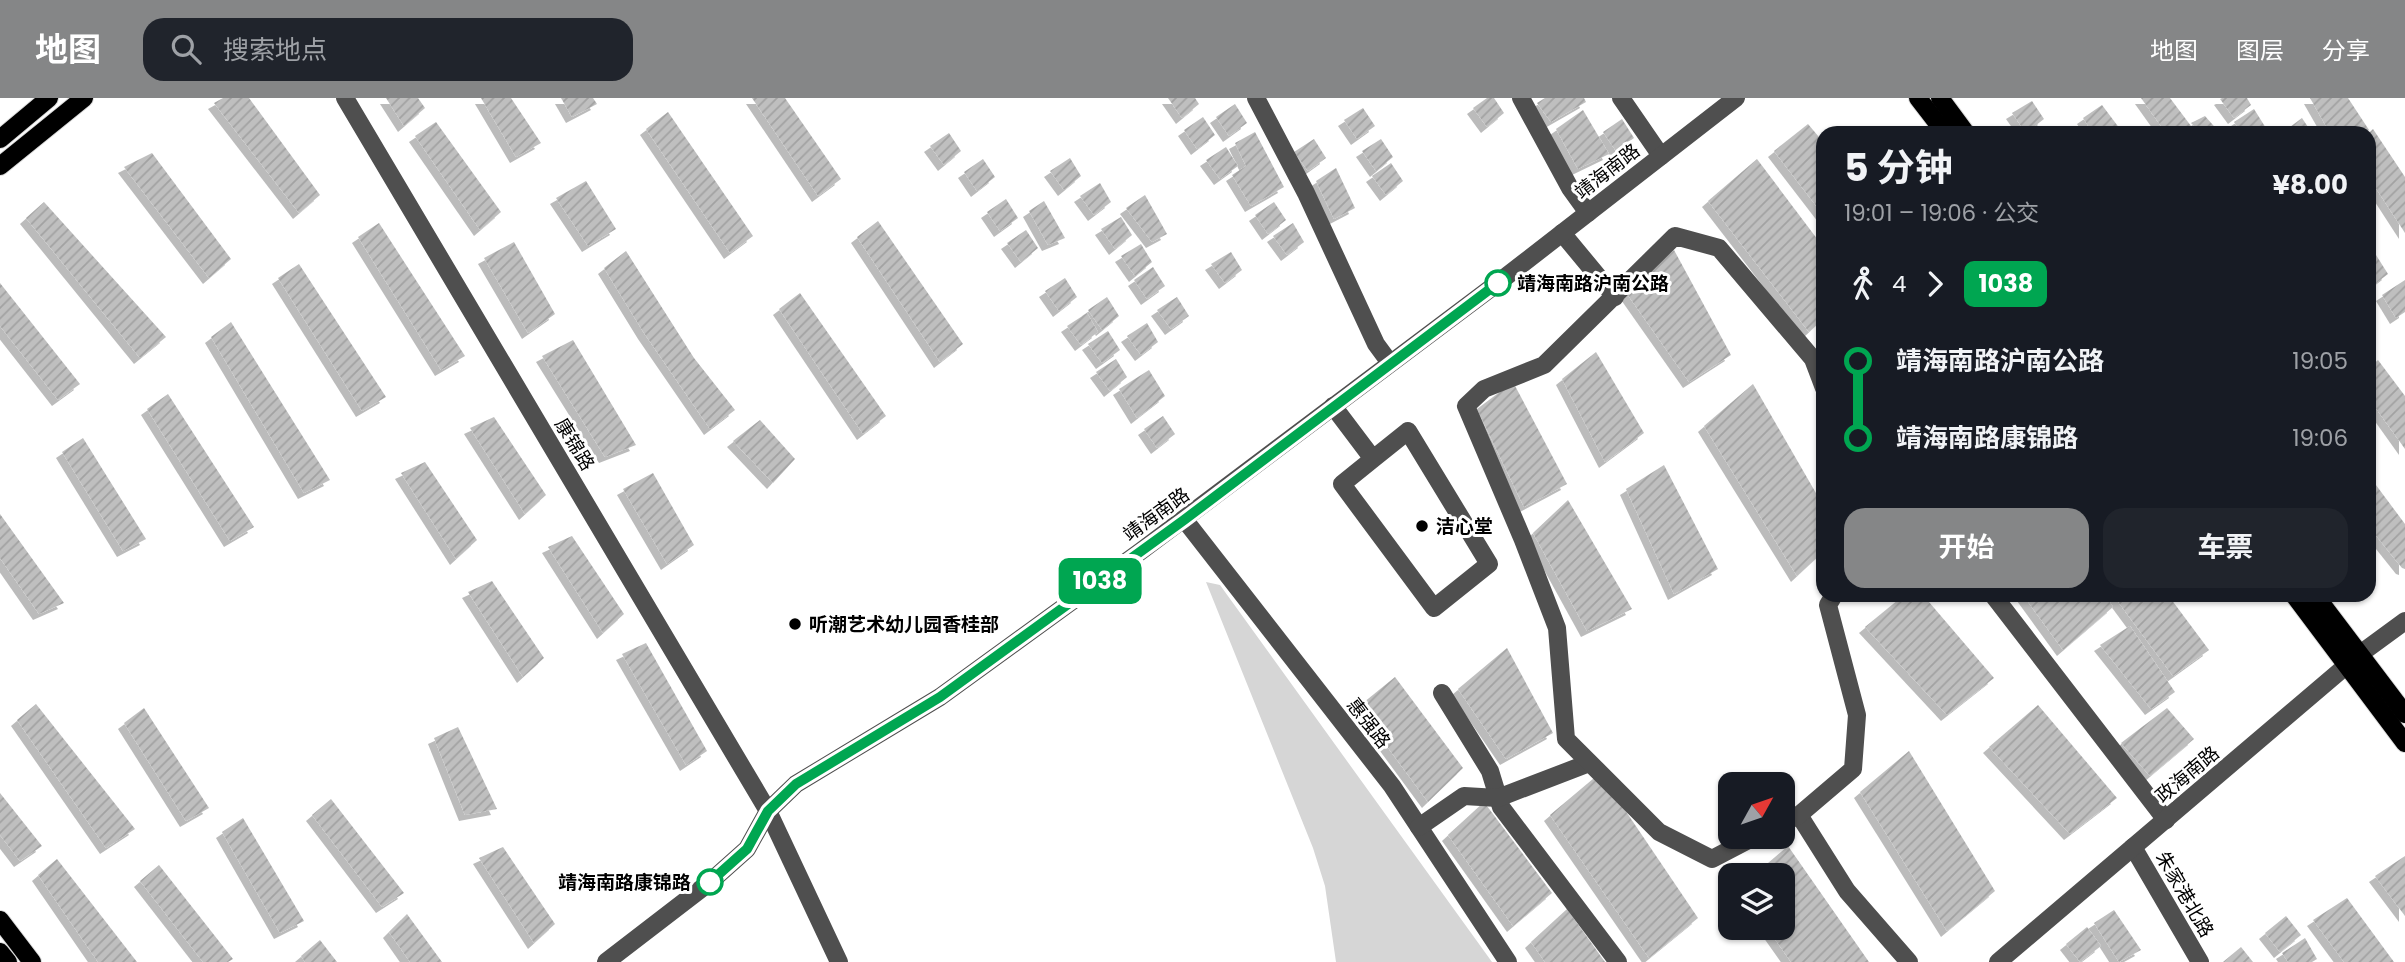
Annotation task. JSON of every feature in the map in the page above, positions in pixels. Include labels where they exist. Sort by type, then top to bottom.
[{"type":"main road","points":[[0,139],[49,98]]},
{"type":"main road","points":[[0,166],[84,98]]},
{"type":"main road","points":[[1918,98],[1940,126]]},
{"type":"main road","points":[[1940,98],[1961,126]]},
{"type":"main road","points":[[2300,602],[2405,714]]},
{"type":"main road","points":[[2319,602],[2405,743]]},
{"type":"main road","points":[[0,920],[32,962]]},
{"type":"main road","points":[[0,952],[8,962]]},
{"type":"street","name":"康锦路","points":[[345,98],[768,811],[839,962]]},
{"type":"street","points":[[1256,98],[1306,193],[1376,344],[1390,363]]},
{"type":"street","points":[[1521,98],[1570,188],[1588,213]]},
{"type":"street","points":[[1621,98],[1661,156]]},
{"type":"street","name":"靖海南路","points":[[606,962],[710,882],[747,849],[768,811],[796,784],[940,697],[1142,551],[1736,98]]},
{"type":"street","points":[[1562,233],[1615,296]]},
{"type":"street","points":[[1731,849],[1712,859],[1659,832],[1566,739],[1557,628],[1466,406],[1484,389],[1544,365],[1675,236],[1719,248],[1813,359],[1816,367]]},
{"type":"street","points":[[1333,406],[1373,459]]},
{"type":"street","points":[[1408,431],[1489,564],[1434,608],[1342,484],[1373,459],[1408,431]]},
{"type":"street","name":"惠强路","points":[[1184,520],[1392,786],[1508,962]]},
{"type":"street","points":[[1796,815],[1853,769],[1857,715],[1828,605],[1830,602]]},
{"type":"street","points":[[1998,602],[2166,820]]},
{"type":"street","name":"政海南路","points":[[1998,962],[2353,660],[2405,621]]},
{"type":"street","points":[[1442,693],[1490,771],[1501,807],[1618,962]]},
{"type":"street","points":[[1419,827],[1464,796],[1498,798],[1589,763]]},
{"type":"street","points":[[1796,825],[1847,891],[1909,962]]},
{"type":"street","name":"朱家港北路","points":[[2133,847],[2200,962]]},
{"type":"shaded area","points":[[1206,582],[1220,585],[1492,962],[1336,962],[1325,886],[1313,848]]},
{"type":"building","points":[[223,98],[249,98],[320,195],[299,213],[214,103]]},
{"type":"building","points":[[386,98],[418,98],[425,108],[404,126]]},
{"type":"building","points":[[481,98],[511,98],[541,143],[516,157]]},
{"type":"building","points":[[561,98],[593,98],[597,104],[572,117]]},
{"type":"building","points":[[752,98],[785,98],[841,179],[818,196]]},
{"type":"building","points":[[1168,98],[1195,98],[1199,104],[1182,118]]},
{"type":"building","points":[[1487,98],[1494,98],[1504,113],[1487,127],[1473,108]]},
{"type":"building","points":[[1545,98],[1584,98],[1586,102],[1551,122],[1537,103]]},
{"type":"building","points":[[2141,98],[2170,98],[2191,126],[2161,126]]},
{"type":"building","points":[[2247,98],[2251,105],[2234,118],[2220,99]]},
{"type":"building","points":[[2310,98],[2348,98],[2366,126],[2326,126]]},
{"type":"building","points":[[2032,101],[2044,119],[2035,126],[2021,126],[2012,113]]},
{"type":"building","points":[[1235,104],[1247,123],[1229,136],[1216,117]]},
{"type":"building","points":[[2102,105],[2118,126],[2088,126],[2083,118]]},
{"type":"building","points":[[1363,108],[1375,126],[1357,139],[1344,120]]},
{"type":"building","points":[[2254,109],[2265,126],[2237,126],[2234,122]]},
{"type":"building","points":[[1583,110],[1609,154],[1578,169],[1556,129]]},
{"type":"building","points":[[668,112],[753,236],[730,253],[646,129]]},
{"type":"building","points":[[2205,116],[2214,126],[2194,126],[2191,123]]},
{"type":"building","points":[[1203,117],[1215,135],[1197,149],[1184,130]]},
{"type":"building","points":[[2302,118],[2307,126],[2291,126]]},
{"type":"building","points":[[1622,119],[1634,138],[1616,151],[1603,132]]},
{"type":"building","points":[[436,122],[501,212],[480,230],[415,136]]},
{"type":"building","points":[[1808,124],[1816,134],[1816,206],[1774,151]]},
{"type":"building","points":[[1255,132],[1284,187],[1251,206],[1232,175],[1246,166],[1235,143]]},
{"type":"building","points":[[949,133],[961,151],[944,165],[930,146]]},
{"type":"building","points":[[2376,134],[2405,177],[2405,233],[2376,188]]},
{"type":"building","points":[[1314,139],[1326,158],[1308,171],[1294,152]]},
{"type":"building","points":[[1381,139],[1393,157],[1376,171],[1362,151]]},
{"type":"building","points":[[1226,147],[1238,166],[1220,179],[1206,160]]},
{"type":"building","points":[[152,153],[231,259],[209,278],[124,167]]},
{"type":"building","points":[[1070,158],[1081,176],[1064,190],[1050,171]]},
{"type":"building","points":[[983,159],[995,177],[977,191],[964,172]]},
{"type":"building","points":[[1757,159],[1816,237],[1816,325],[1809,332],[1708,201]]},
{"type":"building","points":[[1391,163],[1403,181],[1386,195],[1372,176]]},
{"type":"building","points":[[1336,168],[1355,208],[1334,219],[1316,181]]},
{"type":"building","points":[[586,181],[616,229],[588,246],[556,198]]},
{"type":"building","points":[[1100,183],[1111,202],[1094,215],[1080,196]]},
{"type":"building","points":[[1145,195],[1167,234],[1152,242],[1126,208]]},
{"type":"building","points":[[1006,199],[1018,218],[1000,231],[987,212]]},
{"type":"building","points":[[1044,201],[1065,238],[1048,245],[1029,211]]},
{"type":"building","points":[[44,202],[166,337],[140,358],[26,218]]},
{"type":"building","points":[[1274,202],[1286,220],[1268,234],[1255,215]]},
{"type":"building","points":[[1121,217],[1132,235],[1115,249],[1101,229]]},
{"type":"building","points":[[878,221],[963,344],[940,362],[857,237]]},
{"type":"building","points":[[379,223],[465,356],[441,370],[358,237]]},
{"type":"building","points":[[1293,223],[1304,242],[1287,255],[1273,236]]},
{"type":"building","points":[[1026,230],[1038,248],[1021,262],[1007,243]]},
{"type":"building","points":[[514,242],[555,314],[528,333],[484,258]]},
{"type":"building","points":[[1141,244],[1152,262],[1135,276],[1121,256]]},
{"type":"building","points":[[1674,250],[1731,355],[1689,382],[1625,291]]},
{"type":"building","points":[[626,251],[694,358],[735,410],[710,429],[644,333],[604,268]]},
{"type":"building","points":[[1231,252],[1242,270],[1225,283],[1211,264]]},
{"type":"building","points":[[2376,255],[2388,274],[2376,283]]},
{"type":"building","points":[[299,264],[386,397],[362,411],[278,278]]},
{"type":"building","points":[[1153,267],[1165,286],[1147,299],[1134,280]]},
{"type":"building","points":[[1065,278],[1077,297],[1059,311],[1045,291]]},
{"type":"building","points":[[2405,280],[2405,312],[2396,318],[2382,295]]},
{"type":"building","points":[[0,283],[80,384],[58,400],[0,326]]},
{"type":"building","points":[[800,293],[886,416],[863,434],[779,309]]},
{"type":"building","points":[[1107,297],[1119,316],[1102,330],[1088,310]]},
{"type":"building","points":[[1177,297],[1189,316],[1171,329],[1157,310]]},
{"type":"building","points":[[1087,313],[1098,332],[1081,345],[1067,326]]},
{"type":"building","points":[[231,322],[330,480],[304,493],[211,337]]},
{"type":"building","points":[[1147,323],[1158,342],[1141,355],[1127,336]]},
{"type":"building","points":[[1108,331],[1120,350],[1102,363],[1088,344]]},
{"type":"building","points":[[573,340],[636,445],[605,457],[542,356]]},
{"type":"building","points":[[1596,352],[1644,433],[1605,462],[1562,379]]},
{"type":"building","points":[[1116,359],[1127,377],[1110,391],[1096,372]]},
{"type":"building","points":[[2378,360],[2405,396],[2405,449],[2376,408]]},
{"type":"building","points":[[1149,370],[1165,396],[1137,418],[1119,389]]},
{"type":"building","points":[[1513,382],[1567,484],[1524,507],[1477,409]]},
{"type":"building","points":[[1753,384],[1816,493],[1816,558],[1797,576],[1704,426]]},
{"type":"building","points":[[168,394],[254,527],[230,541],[147,409]]},
{"type":"building","points":[[1163,416],[1175,434],[1157,448],[1144,429]]},
{"type":"building","points":[[494,417],[546,495],[525,514],[470,428]]},
{"type":"building","points":[[760,420],[795,459],[773,483],[733,441]]},
{"type":"building","points":[[83,438],[146,539],[123,551],[62,452]]},
{"type":"building","points":[[425,462],[477,540],[456,559],[401,473]]},
{"type":"building","points":[[1664,465],[1718,569],[1674,594],[1626,489]]},
{"type":"building","points":[[653,473],[694,545],[667,564],[623,489]]},
{"type":"building","points":[[2376,485],[2405,524],[2405,569],[2376,536]]},
{"type":"building","points":[[1568,500],[1632,609],[1587,631],[1533,533]]},
{"type":"building","points":[[0,514],[64,603],[39,614],[0,558]]},
{"type":"building","points":[[572,536],[624,614],[603,633],[548,547]]},
{"type":"building","points":[[492,581],[544,658],[523,677],[468,592]]},
{"type":"building","points":[[1895,602],[1929,602],[1994,678],[1947,715],[1865,627]]},
{"type":"building","points":[[2028,602],[2110,602],[2113,607],[2063,650]]},
{"type":"building","points":[[2118,602],[2173,602],[2209,650],[2173,676]]},
{"type":"building","points":[[2130,626],[2175,692],[2151,709],[2100,645]]},
{"type":"building","points":[[646,643],[707,751],[686,765],[622,654]]},
{"type":"building","points":[[1507,648],[1553,733],[1506,759],[1458,689]]},
{"type":"building","points":[[1395,677],[1463,768],[1428,802],[1358,707]]},
{"type":"building","points":[[36,704],[135,829],[106,848],[17,720]]},
{"type":"building","points":[[2038,705],[2117,798],[2070,834],[1989,747]]},
{"type":"building","points":[[144,708],[209,808],[186,821],[124,723]]},
{"type":"building","points":[[2167,708],[2194,739],[2150,776],[2121,743]]},
{"type":"building","points":[[458,727],[497,809],[465,815],[434,738]]},
{"type":"building","points":[[1909,751],[1995,891],[1947,931],[1860,792]]},
{"type":"building","points":[[1600,773],[1698,918],[1649,958],[1550,815]]},
{"type":"building","points":[[0,793],[42,846],[20,861],[0,835]]},
{"type":"building","points":[[331,799],[404,893],[382,907],[312,815]]},
{"type":"building","points":[[1484,802],[1552,893],[1513,926],[1448,835]]},
{"type":"building","points":[[243,818],[304,921],[280,933],[222,832]]},
{"type":"building","points":[[503,847],[555,924],[534,943],[479,858]]},
{"type":"building","points":[[1784,849],[1790,849],[1869,962],[1791,962],[1775,940],[1795,940],[1795,863],[1768,863]]},
{"type":"building","points":[[2405,856],[2405,916],[2375,876]]},
{"type":"building","points":[[57,859],[137,962],[98,962],[38,875]]},
{"type":"building","points":[[159,865],[233,959],[228,962],[203,962],[140,881]]},
{"type":"building","points":[[2347,898],[2394,962],[2344,962],[2313,920]]},
{"type":"building","points":[[1567,909],[1605,962],[1545,962],[1531,942]]},
{"type":"building","points":[[2114,910],[2141,950],[2119,962],[2094,923]]},
{"type":"building","points":[[407,914],[442,962],[410,962],[389,932]]},
{"type":"building","points":[[2286,916],[2301,935],[2280,952],[2265,933]]},
{"type":"building","points":[[2087,927],[2101,946],[2080,962],[2066,944]]},
{"type":"building","points":[[2305,938],[2317,959],[2312,962],[2288,962],[2282,953]]},
{"type":"building","points":[[320,940],[337,962],[305,962],[301,956]]},
{"type":"building","points":[[2241,947],[2253,962],[2223,962]]},
{"type":"bus line","name":"1038","points":[[710,882],[747,849],[768,811],[796,784],[940,697],[1261,463],[1351,392],[1498,283]]},
{"type":"place","name":"靖海南路沪南公路","points":[[1498,283]]},
{"type":"place","name":"洁心堂","points":[[1422,526]]},
{"type":"place","name":"听潮艺术幼儿园香桂部","points":[[795,624]]},
{"type":"place","name":"靖海南路康锦路","points":[[710,882]]}]
